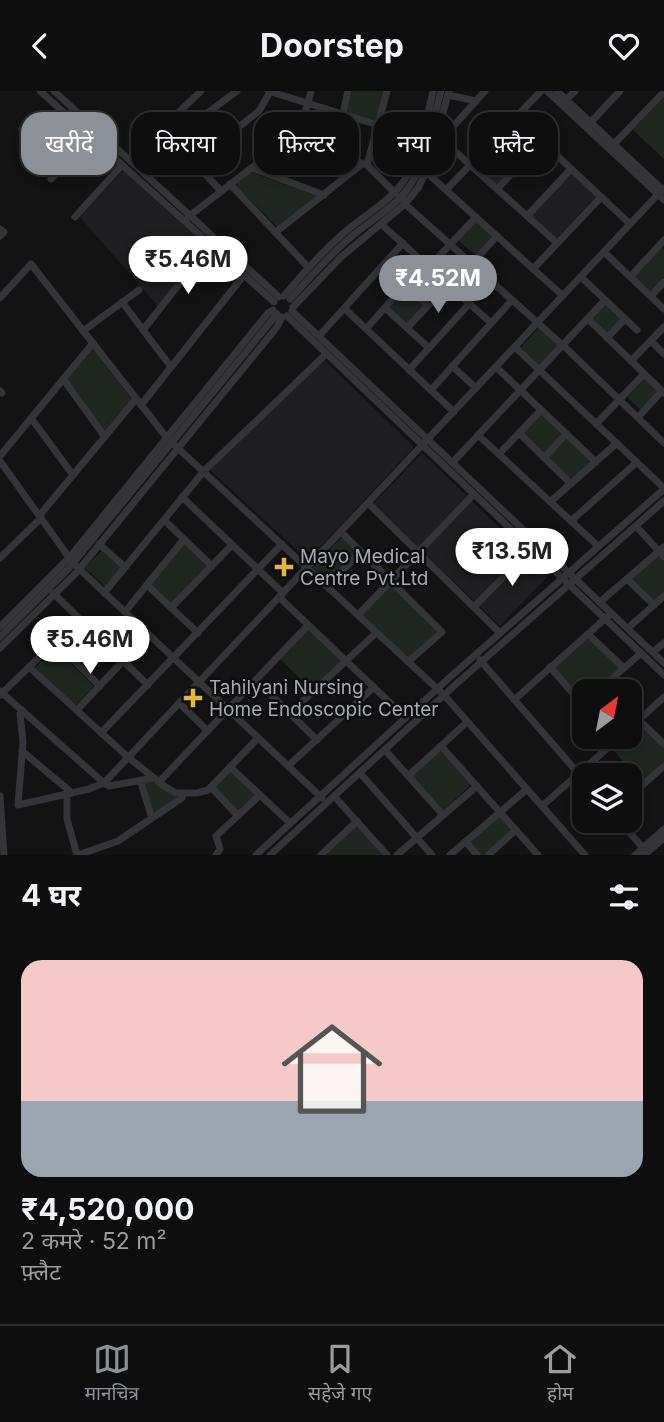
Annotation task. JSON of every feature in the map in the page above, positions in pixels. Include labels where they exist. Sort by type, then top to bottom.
[{"type":"street","points":[[40,91],[66,112]]},
{"type":"street","points":[[54,91],[283,307],[326,354],[425,442],[453,462],[664,663]]},
{"type":"street","points":[[181,112],[201,91]]},
{"type":"street","points":[[210,112],[237,91]]},
{"type":"street","points":[[240,126],[259,111],[269,91],[337,112]]},
{"type":"street","points":[[305,112],[311,91]]},
{"type":"street","points":[[343,112],[348,91]]},
{"type":"street","points":[[381,112],[387,91]]},
{"type":"street","points":[[0,647],[51,591],[173,442],[277,327],[283,307],[309,268],[350,227],[381,206],[402,196],[414,163],[433,91]]},
{"type":"street","points":[[455,119],[485,91]]},
{"type":"street","points":[[521,112],[541,91]]},
{"type":"street","points":[[22,711],[18,805],[70,794],[104,783],[604,252],[663,193],[547,91]]},
{"type":"street","points":[[557,91],[588,125]]},
{"type":"street","points":[[566,100],[575,91]]},
{"type":"street","points":[[605,91],[613,99]]},
{"type":"street","points":[[588,125],[620,91]]},
{"type":"street","points":[[441,112],[446,92],[476,101]]},
{"type":"street","points":[[612,147],[664,92]]},
{"type":"street","points":[[276,232],[365,165],[373,140]]},
{"type":"street","points":[[455,152],[469,164]]},
{"type":"street","points":[[558,157],[631,224]]},
{"type":"street","points":[[117,160],[187,218],[210,245],[244,275],[319,336],[474,494],[664,675]]},
{"type":"street","points":[[359,163],[402,196],[512,300],[539,321]]},
{"type":"street","points":[[75,217],[122,165]]},
{"type":"street","points":[[446,190],[469,166]]},
{"type":"street","points":[[187,218],[252,168],[324,195]]},
{"type":"street","points":[[527,216],[571,169]]},
{"type":"street","points":[[51,179],[54,175]]},
{"type":"street","points":[[206,175],[221,191]]},
{"type":"street","points":[[0,627],[99,544],[268,313],[283,307],[381,224],[416,175]]},
{"type":"street","points":[[283,307],[349,238],[402,196],[423,175]]},
{"type":"street","points":[[429,175],[563,296]]},
{"type":"street","points":[[481,175],[557,243]]},
{"type":"street","points":[[497,189],[510,175]]},
{"type":"street","points":[[230,184],[309,268]]},
{"type":"street","points":[[533,269],[601,197]]},
{"type":"street","points":[[429,267],[476,217]]},
{"type":"street","points":[[381,224],[491,323]]},
{"type":"street","points":[[0,229],[4,233],[0,236]]},
{"type":"street","points":[[475,260],[497,236]]},
{"type":"street","points":[[451,242],[475,260],[664,443]]},
{"type":"street","points":[[319,336],[403,243]]},
{"type":"street","points":[[630,277],[663,243]]},
{"type":"street","points":[[143,330],[210,245]]},
{"type":"street","points":[[604,252],[664,309]]},
{"type":"street","points":[[0,298],[31,264],[173,442],[444,695],[585,855]]},
{"type":"street","points":[[383,265],[428,305]]},
{"type":"street","points":[[3,555],[40,517],[105,437],[172,367],[244,275]]},
{"type":"street","points":[[581,277],[637,330]]},
{"type":"street","points":[[651,296],[664,282]]},
{"type":"street","points":[[407,328],[448,284]]},
{"type":"street","points":[[366,329],[405,285]]},
{"type":"street","points":[[83,331],[139,289]]},
{"type":"street","points":[[431,390],[512,300]]},
{"type":"street","points":[[453,462],[605,300]]},
{"type":"street","points":[[122,302],[172,367]]},
{"type":"street","points":[[409,370],[469,304]]},
{"type":"street","points":[[385,308],[429,348]]},
{"type":"street","points":[[345,309],[454,412]]},
{"type":"street","points":[[587,319],[663,392],[640,414]]},
{"type":"street","points":[[607,338],[625,319]]},
{"type":"street","points":[[631,361],[664,327]]},
{"type":"street","points":[[651,341],[664,354]]},
{"type":"street","points":[[93,343],[0,458],[74,563],[327,802]]},
{"type":"street","points":[[256,855],[436,689],[664,489],[515,347]]},
{"type":"street","points":[[104,593],[204,471],[326,354]]},
{"type":"street","points":[[453,366],[476,388]]},
{"type":"street","points":[[496,367],[596,462]]},
{"type":"street","points":[[596,424],[644,374]]},
{"type":"street","points":[[63,379],[105,437]]},
{"type":"street","points":[[621,399],[664,436]]},
{"type":"street","points":[[499,454],[541,410]]},
{"type":"street","points":[[31,418],[73,475]]},
{"type":"street","points":[[519,433],[571,484]]},
{"type":"street","points":[[544,458],[566,434]]},
{"type":"street","points":[[478,435],[598,546]]},
{"type":"street","points":[[550,502],[617,443]]},
{"type":"street","points":[[571,521],[637,462]]},
{"type":"street","points":[[358,615],[474,494]]},
{"type":"street","points":[[182,497],[258,569],[308,625],[405,717]]},
{"type":"street","points":[[265,846],[272,854],[444,695],[664,501]]},
{"type":"street","points":[[368,503],[500,633]]},
{"type":"street","points":[[164,520],[212,565]]},
{"type":"street","points":[[600,602],[662,552],[636,526]]},
{"type":"street","points":[[341,532],[442,632],[408,662]]},
{"type":"street","points":[[125,612],[184,539]]},
{"type":"street","points":[[0,544],[3,555]]},
{"type":"street","points":[[99,544],[125,567]]},
{"type":"street","points":[[101,733],[282,544]]},
{"type":"street","points":[[171,608],[232,545]]},
{"type":"street","points":[[474,607],[531,549]]},
{"type":"street","points":[[327,586],[361,552]]},
{"type":"street","points":[[626,579],[654,605]]},
{"type":"street","points":[[147,585],[198,633]]},
{"type":"street","points":[[51,591],[148,685]]},
{"type":"street","points":[[0,637],[51,591]]},
{"type":"street","points":[[628,628],[664,596]]},
{"type":"street","points":[[514,699],[612,613]]},
{"type":"street","points":[[79,619],[1,693],[109,786],[140,780],[157,780],[208,731],[308,625]]},
{"type":"street","points":[[290,713],[376,633]]},
{"type":"street","points":[[588,634],[624,668]]},
{"type":"street","points":[[55,642],[100,686]]},
{"type":"street","points":[[653,652],[664,643]]},
{"type":"street","points":[[612,679],[641,653]]},
{"type":"street","points":[[475,655],[572,766]]},
{"type":"street","points":[[76,711],[123,661]]},
{"type":"street","points":[[29,667],[129,758],[176,793],[197,793],[211,787],[258,737]]},
{"type":"street","points":[[550,667],[572,692]]},
{"type":"street","points":[[256,680],[317,740]]},
{"type":"street","points":[[288,766],[374,687]]},
{"type":"street","points":[[642,717],[664,697]]},
{"type":"street","points":[[179,703],[208,731]]},
{"type":"street","points":[[408,776],[467,722]]},
{"type":"street","points":[[642,723],[664,744]]},
{"type":"street","points":[[441,746],[538,855]]},
{"type":"street","points":[[594,763],[606,749]]},
{"type":"street","points":[[385,750],[443,815]]},
{"type":"street","points":[[22,751],[70,794]]},
{"type":"street","points":[[642,785],[664,766]]},
{"type":"street","points":[[230,767],[290,824]]},
{"type":"street","points":[[360,773],[432,855]]},
{"type":"street","points":[[140,780],[152,818]]},
{"type":"street","points":[[542,806],[572,784]]},
{"type":"street","points":[[397,855],[477,786]]},
{"type":"street","points":[[211,787],[238,816]]},
{"type":"street","points":[[450,855],[527,789]]},
{"type":"street","points":[[70,794],[67,819],[77,855],[118,841],[183,794]]},
{"type":"street","points":[[216,855],[220,849],[216,835],[260,795]]},
{"type":"street","points":[[0,796],[4,855]]},
{"type":"street","points":[[334,796],[387,855]]},
{"type":"street","points":[[322,855],[357,821]]},
{"type":"street","points":[[644,851],[664,829]]},
{"type":"street","points":[[488,855],[516,830]]},
{"type":"street","points":[[630,833],[644,851]]},
{"type":"street","points":[[635,855],[664,838]]},
{"type":"street","points":[[466,842],[477,855]]},
{"type":"shaded area","points":[[352,91],[384,91],[378,112],[373,112],[373,120],[359,116],[359,112],[347,112]]},
{"type":"shaded area","points":[[664,97],[664,159],[633,130]]},
{"type":"shaded area","points":[[123,170],[205,246],[158,306],[80,217]]},
{"type":"shaded area","points":[[251,172],[316,196],[277,227],[236,185]]},
{"type":"shaded area","points":[[571,173],[596,196],[556,239],[531,216]]},
{"type":"shaded area","points":[[485,175],[505,175],[496,185]]},
{"type":"shaded area","points":[[476,220],[493,236],[475,255],[458,240]]},
{"type":"shaded area","points":[[661,247],[664,249],[664,277],[650,293],[633,277]]},
{"type":"shaded area","points":[[406,289],[424,306],[407,324],[389,308]]},
{"type":"shaded area","points":[[606,303],[623,319],[607,335],[591,319]]},
{"type":"shaded area","points":[[539,328],[558,345],[539,366],[520,348]]},
{"type":"shaded area","points":[[93,349],[132,400],[105,432],[67,380]]},
{"type":"shaded area","points":[[324,360],[414,447],[308,560],[210,470]]},
{"type":"shaded area","points":[[646,378],[659,391],[641,410],[627,397]]},
{"type":"shaded area","points":[[541,414],[562,435],[543,454],[521,433]]},
{"type":"shaded area","points":[[566,437],[592,462],[571,480],[547,458]]},
{"type":"shaded area","points":[[422,453],[549,575],[500,626],[373,504]]},
{"type":"shaded area","points":[[342,537],[359,553],[330,584],[312,567]]},
{"type":"shaded area","points":[[185,543],[209,565],[172,604],[151,585]]},
{"type":"shaded area","points":[[101,551],[121,568],[105,586],[85,568]]},
{"type":"shaded area","points":[[658,555],[664,562],[664,593],[654,602],[630,580]]},
{"type":"shaded area","points":[[390,585],[437,632],[408,658],[362,614]]},
{"type":"shaded area","points":[[309,628],[342,661],[311,689],[280,659]]},
{"type":"shaded area","points":[[588,637],[620,669],[609,679],[572,679],[572,688],[553,668]]},
{"type":"shaded area","points":[[55,648],[94,686],[75,706],[35,668]]},
{"type":"shaded area","points":[[642,728],[664,747],[664,762],[642,781],[642,763],[625,763],[613,749],[642,749]]},
{"type":"shaded area","points":[[441,749],[472,784],[443,810],[412,776]]},
{"type":"shaded area","points":[[230,771],[256,796],[238,813],[214,787]]},
{"type":"shaded area","points":[[152,781],[177,797],[153,815],[142,782]]},
{"type":"shaded area","points":[[500,815],[513,830],[481,855],[469,842]]},
{"type":"shaded area","points":[[356,826],[382,855],[327,854]]},
{"type":"place","name":"Mayo Medical Centre Pvt.Ltd","points":[[284,567]]},
{"type":"place","name":"Tahilyani Nursing Home Endoscopic Center","points":[[193,698]]}]
